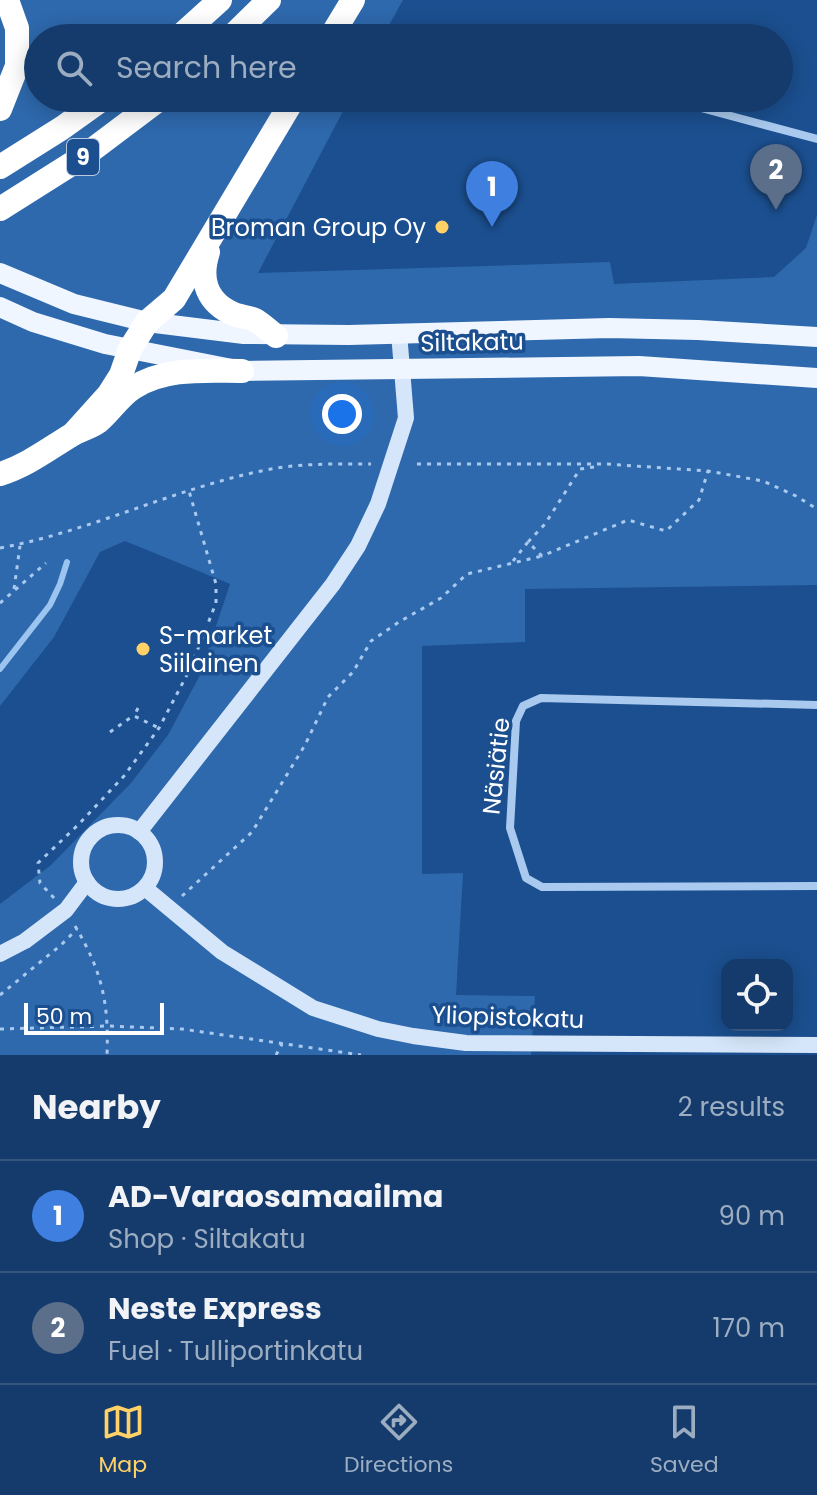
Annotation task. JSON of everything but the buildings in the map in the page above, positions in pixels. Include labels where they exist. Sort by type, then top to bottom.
[{"type":"highway","points":[[0,109],[17,66],[17,28],[7,0]]},
{"type":"highway","points":[[193,24],[220,0]]},
{"type":"highway","points":[[244,24],[269,0]]},
{"type":"highway","points":[[338,24],[353,0]]},
{"type":"highway","name":"9","points":[[0,167],[84,112]]},
{"type":"highway","name":"9","points":[[0,209],[84,156],[142,112]]},
{"type":"highway","points":[[73,434],[109,394],[121,375],[130,349],[147,322],[174,299],[286,112]]},
{"type":"highway","points":[[215,231],[204,266],[205,286],[217,304],[234,314],[254,319],[276,336]]},
{"type":"highway","points":[[0,474],[15,469],[73,434],[96,424],[133,388],[166,374],[242,371]]},
{"type":"main road","name":"Siltakatu","points":[[5,276],[74,304],[147,322],[244,334],[276,336],[609,328],[817,337]]},
{"type":"main road","name":"Siltakatu","points":[[0,307],[33,322],[105,344],[242,371],[639,366],[817,378]]},
{"type":"main road","points":[[139,832],[333,584],[358,546],[378,504],[406,418],[399,333]]},
{"type":"main road","points":[[115,825],[139,832],[154,852],[152,877],[145,888],[133,896],[120,899],[107,898],[96,892],[87,882],[81,859],[92,836],[115,825]]},
{"type":"main road","points":[[0,954],[25,941],[66,910],[87,882]]},
{"type":"main road","name":"Yliopistokatu","points":[[145,888],[222,952],[313,1008],[378,1029],[466,1043],[817,1045]]},
{"type":"street","points":[[716,112],[817,139]]},
{"type":"street","name":"Näsiätie","points":[[817,705],[541,698],[523,706],[516,721],[510,828],[526,878],[542,887],[817,886]]},
{"type":"path","points":[[0,548],[99,523],[241,476],[289,467],[371,464]]},
{"type":"path","points":[[417,464],[606,464],[708,471],[763,481],[817,509]]},
{"type":"path","points":[[511,564],[545,524],[580,469],[606,464]]},
{"type":"path","points":[[169,908],[252,832],[305,745],[328,697],[353,672],[371,641],[441,598],[467,574],[542,556],[628,520],[666,531],[699,500],[708,471]]},
{"type":"path","points":[[107,1055],[108,1026],[101,979],[88,947],[66,910],[40,883],[38,863],[124,776],[159,728],[190,669],[216,603],[216,584],[189,491]]},
{"type":"path","points":[[528,542],[542,556]]},
{"type":"path","points":[[14,589],[20,544]]},
{"type":"path","points":[[0,603],[46,563]]},
{"type":"path","points":[[110,732],[134,716],[138,708]]},
{"type":"path","points":[[134,716],[159,728]]},
{"type":"path","points":[[0,995],[77,929]]},
{"type":"path","points":[[0,1029],[108,1026],[182,1029],[361,1055]]},
{"type":"path","points":[[276,1055],[282,1044]]},
{"type":"shaded area","points":[[0,0],[403,0],[390,24],[24,24],[24,112],[343,112],[258,273],[610,262],[614,284],[774,277],[806,248],[817,215],[817,585],[525,589],[525,642],[422,646],[422,874],[463,873],[456,995],[535,996],[531,1055],[0,1055],[0,904],[51,865],[131,783],[168,735],[199,677],[230,584],[125,541],[100,552],[54,637],[0,706]]},
{"type":"waterway","points":[[0,669],[50,605],[67,562]]},
{"type":"place","name":"Neste Express","points":[[776,210]]},
{"type":"place","name":"Broman Group Oy","points":[[442,227]]},
{"type":"place","name":"AD-Varaosamaailma","points":[[492,227]]},
{"type":"place","name":"S-market Siilainen","points":[[143,649]]}]
